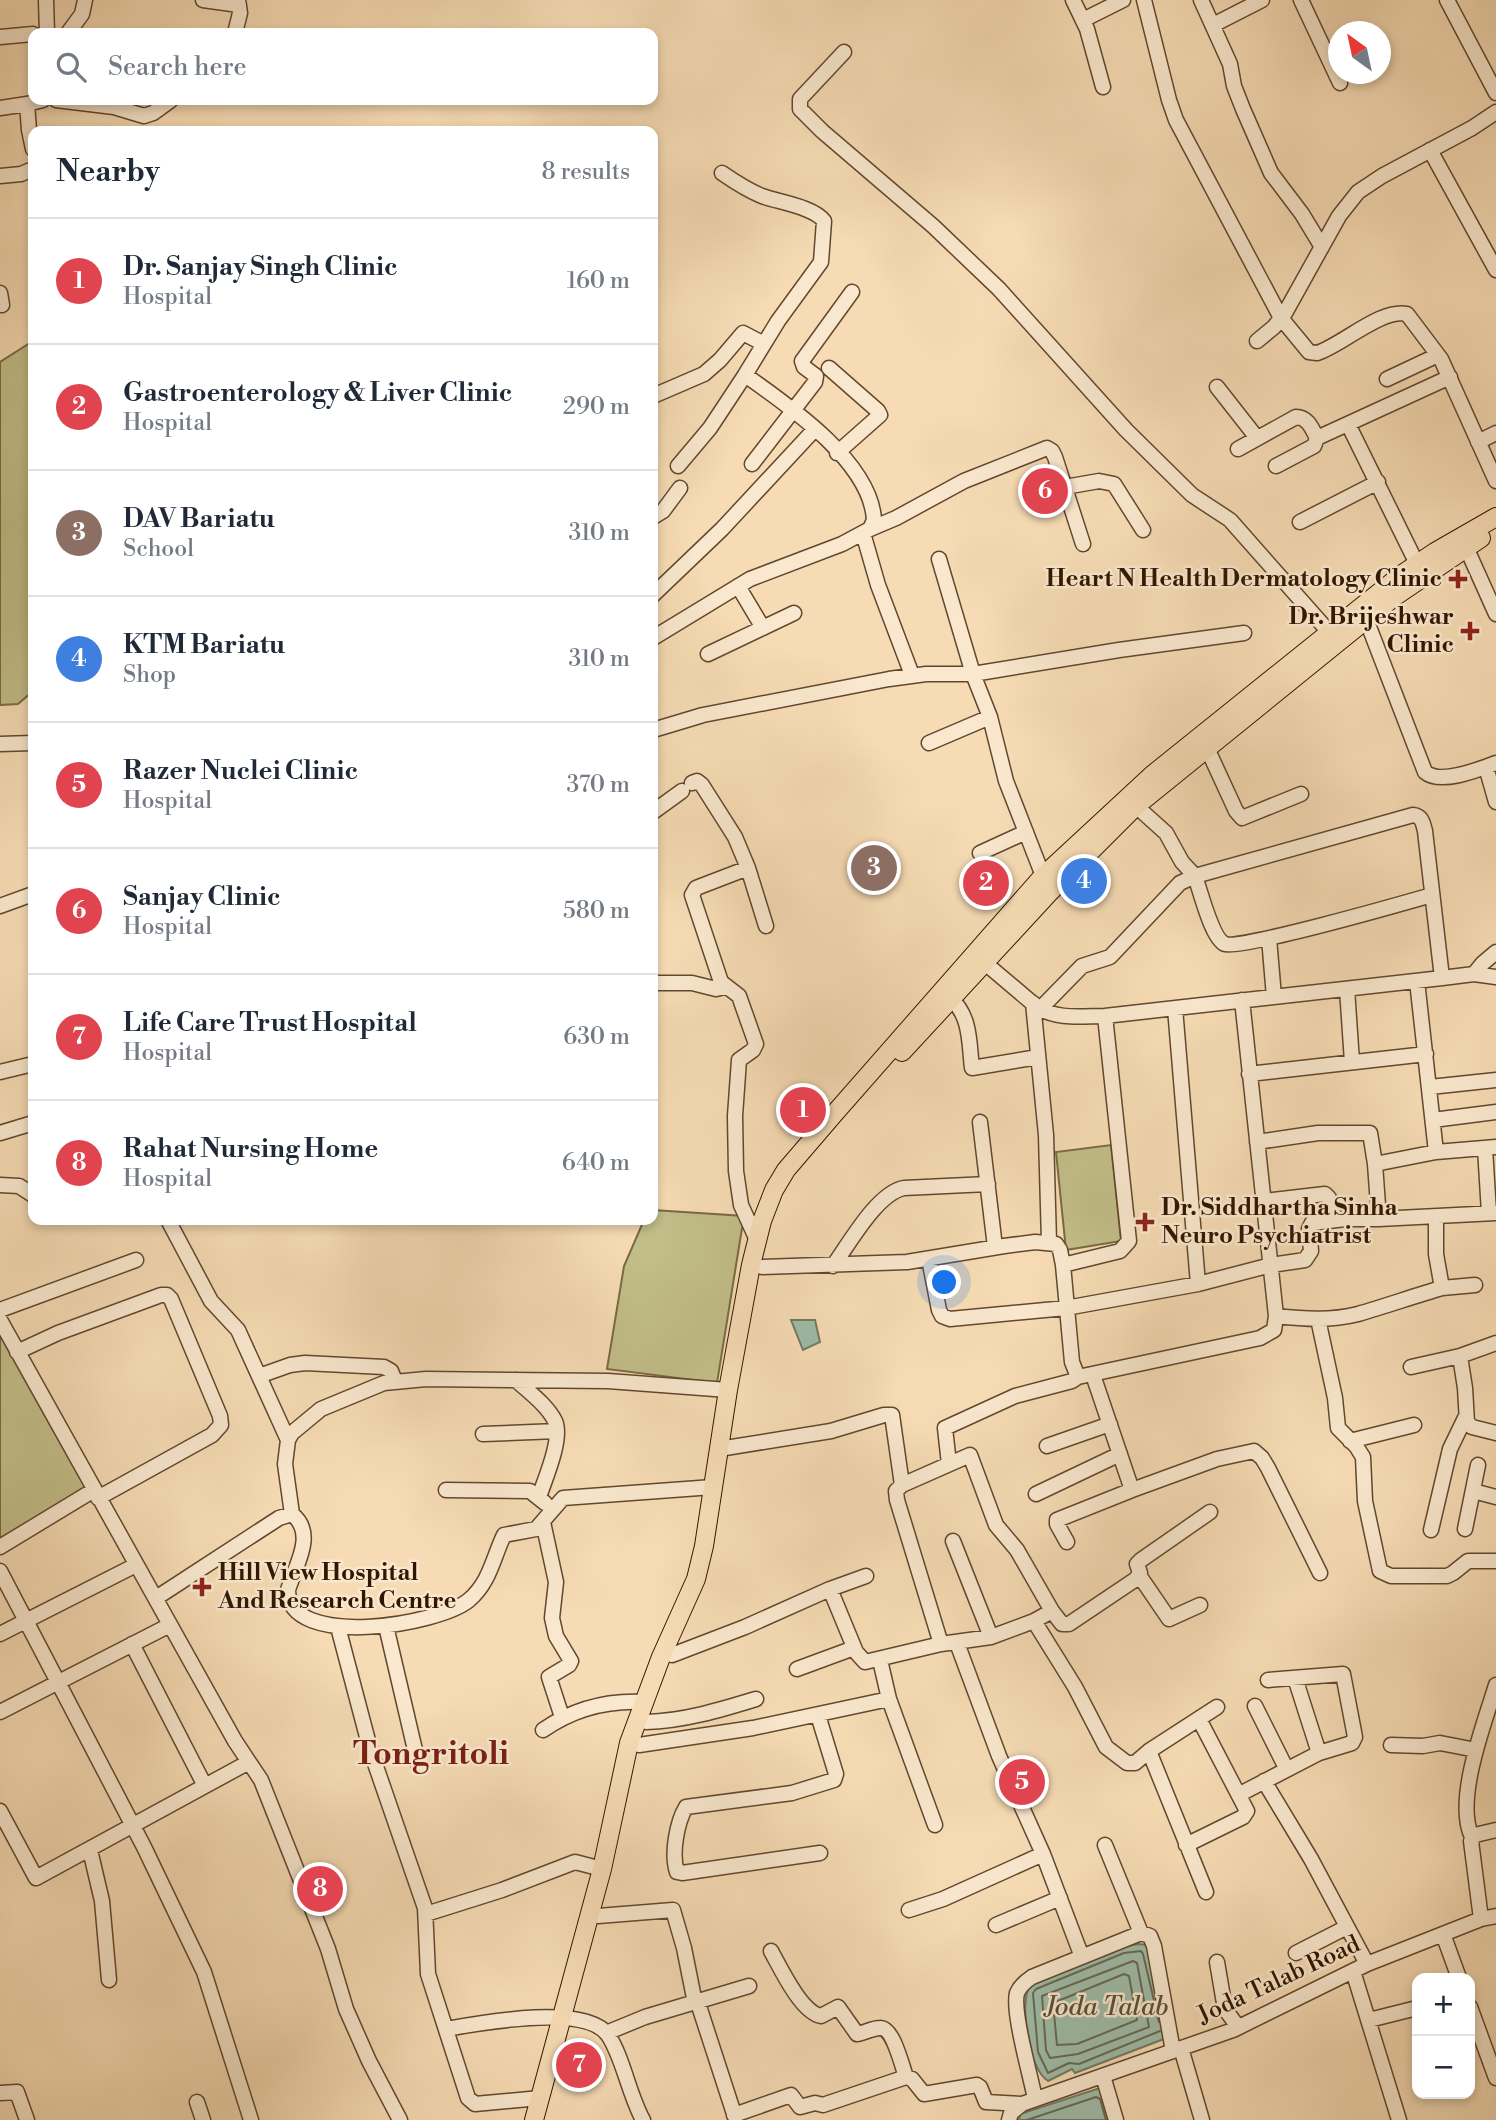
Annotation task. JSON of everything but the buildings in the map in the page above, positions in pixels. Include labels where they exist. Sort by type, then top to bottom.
[{"type":"main road","points":[[534,2120],[598,1916],[639,1745],[653,1699],[701,1590],[724,1448],[762,1267],[779,1204],[790,1184],[843,1117],[981,957],[1127,797],[1329,632],[1417,564],[1496,517]]},
{"type":"main road","points":[[1048,882],[1136,806],[1404,589],[1496,529]]},
{"type":"main road","points":[[544,2120],[629,1743],[661,1657],[696,1579],[713,1487],[724,1448],[728,1391],[757,1240],[770,1198],[786,1170],[942,1002]]},
{"type":"street","points":[[46,0],[47,28]]},
{"type":"street","points":[[72,28],[82,14],[85,0]]},
{"type":"street","points":[[203,0],[238,3],[240,13],[236,28]]},
{"type":"street","points":[[1073,0],[1083,20],[1103,87]]},
{"type":"street","points":[[1083,20],[1123,0]]},
{"type":"street","points":[[1144,0],[1176,120],[1281,318],[1309,352],[1317,354],[1370,324],[1402,313],[1411,319],[1438,355],[1450,377],[1496,481]]},
{"type":"street","points":[[1201,0],[1230,64],[1242,109],[1271,173],[1302,214],[1322,247]]},
{"type":"street","points":[[1213,25],[1262,0]]},
{"type":"street","points":[[1301,0],[1328,57]]},
{"type":"street","points":[[1447,0],[1496,93]]},
{"type":"street","points":[[0,37],[28,34]]},
{"type":"street","points":[[844,52],[800,99],[800,109],[832,140],[933,226],[999,289],[1126,430],[1192,495],[1230,520],[1329,632]]},
{"type":"street","points":[[0,108],[27,104],[29,126]]},
{"type":"street","points":[[97,105],[144,116],[164,105]]},
{"type":"street","points":[[1257,341],[1281,318],[1345,207],[1358,192],[1496,112]]},
{"type":"street","points":[[1430,150],[1496,270]]},
{"type":"street","points":[[0,176],[28,171]]},
{"type":"street","points":[[678,466],[710,428],[778,321],[821,262],[824,221],[821,216],[752,191],[722,173]]},
{"type":"street","points":[[752,464],[815,382],[816,376],[804,367],[802,361],[852,292]]},
{"type":"street","points":[[658,395],[704,374],[720,360],[743,332],[764,344]]},
{"type":"street","points":[[1387,379],[1438,355]]},
{"type":"street","points":[[829,368],[880,415],[837,453]]},
{"type":"street","points":[[745,375],[795,410],[815,429],[861,480],[868,492],[874,520],[866,531],[877,585],[912,676]]},
{"type":"street","points":[[1276,466],[1314,446],[1317,438],[1450,377]]},
{"type":"street","points":[[1217,387],[1257,438]]},
{"type":"street","points":[[1238,449],[1296,417],[1307,421],[1317,438]]},
{"type":"street","points":[[1349,425],[1417,564]]},
{"type":"street","points":[[658,590],[722,530],[815,429]]},
{"type":"street","points":[[1478,442],[1496,433]]},
{"type":"street","points":[[658,635],[738,586],[776,568],[825,552],[964,481],[1044,449],[1050,449],[1054,453],[1083,544]]},
{"type":"street","points":[[1065,487],[1099,481],[1114,484],[1143,530]]},
{"type":"street","points":[[1300,522],[1378,482]]},
{"type":"street","points":[[658,514],[680,488]]},
{"type":"street","points":[[1466,547],[1496,614]]},
{"type":"street","points":[[939,559],[973,674],[990,717],[1006,781],[1048,882]]},
{"type":"street","points":[[738,586],[763,628]]},
{"type":"street","points":[[708,654],[794,613]]},
{"type":"street","points":[[1366,619],[1425,772],[1431,777],[1441,778],[1491,765],[1496,802]]},
{"type":"street","points":[[658,729],[704,715],[912,676],[973,674],[1244,633]]},
{"type":"street","points":[[929,743],[990,717]]},
{"type":"street","points":[[0,744],[28,743]]},
{"type":"street","points":[[1207,748],[1236,811],[1242,818],[1301,794]]},
{"type":"street","points":[[658,808],[697,781],[702,785],[724,818],[748,868],[766,926]]},
{"type":"street","points":[[1136,806],[1166,833],[1182,862],[1195,876],[1219,940],[1232,945],[1432,895]]},
{"type":"street","points":[[1049,1242],[1046,1135],[1038,1057],[1037,1006],[1082,966],[1110,957],[1180,883],[1195,876],[1413,815],[1418,816],[1425,831],[1442,978]]},
{"type":"street","points":[[980,853],[1026,832]]},
{"type":"street","points":[[748,868],[699,886],[692,892],[715,965],[725,987],[739,996],[756,1044],[753,1050],[739,1060],[735,1142],[741,1205],[757,1240]]},
{"type":"street","points":[[0,906],[28,896]]},
{"type":"street","points":[[1269,937],[1274,997]]},
{"type":"street","points":[[1474,974],[1483,962],[1496,952]]},
{"type":"street","points":[[981,957],[1037,1006],[1059,1016],[1105,1016],[1474,974],[1496,977]]},
{"type":"street","points":[[1417,981],[1436,1152]]},
{"type":"street","points":[[658,983],[684,982],[716,989],[725,987]]},
{"type":"street","points":[[1347,989],[1352,1062]]},
{"type":"street","points":[[949,1464],[945,1428],[1014,1396],[1072,1381],[1077,1377],[1266,1336],[1273,1330],[1276,1316],[1242,1000]]},
{"type":"street","points":[[942,1002],[960,1007],[965,1017],[972,1068],[1038,1057]]},
{"type":"street","points":[[1175,1008],[1198,1284]]},
{"type":"street","points":[[1063,1265],[1121,1251],[1129,1241],[1105,1016]]},
{"type":"street","points":[[1249,1074],[1426,1054]]},
{"type":"street","points":[[0,1072],[28,1065]]},
{"type":"street","points":[[1430,1087],[1496,1080]]},
{"type":"street","points":[[1433,1120],[1496,1112]]},
{"type":"street","points":[[980,1122],[995,1247]]},
{"type":"street","points":[[0,1133],[28,1125]]},
{"type":"street","points":[[1257,1142],[1318,1133],[1370,1133],[1379,1219]]},
{"type":"street","points":[[929,1259],[939,1310],[945,1318],[1066,1308],[1198,1284],[1309,1257],[1310,1224],[1399,1216],[1436,1217],[1492,1213],[1491,1148],[1436,1152],[1375,1164]]},
{"type":"street","points":[[833,1266],[878,1205],[893,1191],[904,1188],[988,1184]]},
{"type":"street","points":[[0,1185],[19,1186],[28,1192]]},
{"type":"street","points":[[1264,1201],[1325,1194],[1329,1198],[1335,1220]]},
{"type":"street","points":[[1436,1217],[1436,1254],[1442,1288]]},
{"type":"street","points":[[171,1225],[211,1301],[237,1330],[288,1440],[285,1479],[292,1514],[301,1523],[305,1536],[288,1590],[288,1599],[297,1612],[309,1619],[338,1627],[386,1626],[443,1614],[463,1604],[487,1579],[504,1535],[532,1531],[567,1497],[648,1494],[713,1487]]},
{"type":"street","points":[[762,1267],[833,1266],[929,1259],[995,1247],[1049,1242],[1058,1247],[1063,1265],[1072,1362],[1077,1377]]},
{"type":"street","points":[[0,1310],[136,1261]]},
{"type":"street","points":[[1276,1316],[1318,1320],[1358,1314],[1442,1288],[1475,1285]]},
{"type":"street","points":[[0,1547],[212,1435],[221,1425],[220,1416],[167,1295],[58,1333],[17,1352]]},
{"type":"street","points":[[0,1320],[235,1741],[261,1780],[328,1949],[346,2009],[400,2120]]},
{"type":"street","points":[[1318,1320],[1335,1398],[1338,1428],[1363,1457],[1365,1501],[1378,1567],[1382,1574],[1447,1576],[1469,1560],[1496,1561]]},
{"type":"street","points":[[1411,1367],[1460,1356],[1496,1343]]},
{"type":"street","points":[[1431,1530],[1451,1448],[1465,1418],[1465,1388],[1460,1356]]},
{"type":"street","points":[[259,1376],[290,1365],[305,1363],[384,1367],[391,1371],[396,1381]]},
{"type":"street","points":[[1093,1375],[1132,1490]]},
{"type":"street","points":[[516,1380],[550,1414],[557,1431],[539,1497]]},
{"type":"street","points":[[288,1440],[299,1425],[321,1409],[373,1387],[396,1381],[608,1381],[728,1391]]},
{"type":"street","points":[[724,1448],[831,1431],[892,1415],[902,1485]]},
{"type":"street","points":[[1465,1418],[1472,1427],[1496,1433]]},
{"type":"street","points":[[1047,1446],[1110,1424]]},
{"type":"street","points":[[1350,1441],[1414,1425]]},
{"type":"street","points":[[483,1434],[557,1431]]},
{"type":"street","points":[[1067,1542],[1057,1520],[1217,1459],[1254,1451],[1268,1468],[1320,1573]]},
{"type":"street","points":[[1036,1494],[1120,1454]]},
{"type":"street","points":[[942,1644],[896,1491],[902,1485],[970,1455],[996,1525],[1017,1550],[1062,1624],[1069,1624],[1139,1575]]},
{"type":"street","points":[[1465,1529],[1478,1465]]},
{"type":"street","points":[[446,1490],[530,1490],[539,1497],[547,1516],[556,1582],[552,1618],[558,1640],[571,1661],[549,1677],[562,1717]]},
{"type":"street","points":[[1473,1491],[1496,1497]]},
{"type":"street","points":[[1200,1605],[1169,1619],[1139,1575],[1137,1563],[1210,1513]]},
{"type":"street","points":[[156,1598],[279,1518],[292,1514]]},
{"type":"street","points":[[954,1541],[991,1637]]},
{"type":"street","points":[[0,1634],[136,1565]]},
{"type":"street","points":[[0,1571],[133,1826],[204,1972],[251,2120]]},
{"type":"street","points":[[672,1655],[866,1576]]},
{"type":"street","points":[[830,1589],[854,1648],[865,1662],[942,1644],[991,1637],[1034,1621],[1052,1611]]},
{"type":"street","points":[[1034,1621],[1106,1747],[1130,1765],[1217,1707]]},
{"type":"street","points":[[0,1712],[170,1625]]},
{"type":"street","points":[[386,1626],[419,1767]]},
{"type":"street","points":[[338,1627],[371,1752],[426,1914],[428,1974],[471,2102],[540,2098]]},
{"type":"street","points":[[957,1643],[999,1756],[1043,1854],[1082,1957]]},
{"type":"street","points":[[132,1644],[205,1786]]},
{"type":"street","points":[[797,1669],[854,1648]]},
{"type":"street","points":[[880,1660],[889,1699],[934,1825]]},
{"type":"street","points":[[1240,1794],[1286,1768],[1319,1753],[1352,1743],[1355,1739],[1345,1677],[1341,1673],[1268,1680]]},
{"type":"street","points":[[1295,1678],[1319,1753]]},
{"type":"street","points":[[1481,1919],[1468,1823],[1468,1796],[1476,1750],[1496,1685]]},
{"type":"street","points":[[646,1722],[696,1716],[756,1699]]},
{"type":"street","points":[[639,1745],[691,1739],[818,1716],[889,1699]]},
{"type":"street","points":[[543,1730],[562,1717],[616,1702],[645,1702]]},
{"type":"street","points":[[1255,1706],[1286,1768]]},
{"type":"street","points":[[818,1716],[835,1774],[834,1780],[792,1793],[686,1807],[676,1840],[675,1868],[682,1873],[820,1853]]},
{"type":"street","points":[[1186,1845],[1247,1814],[1240,1794],[1199,1719]]},
{"type":"street","points":[[1391,1745],[1423,1746],[1440,1743],[1476,1750]]},
{"type":"street","points":[[1149,1751],[1206,1892]]},
{"type":"street","points":[[0,1811],[36,1878],[249,1762]]},
{"type":"street","points":[[1264,1781],[1311,1859],[1347,1927],[1360,1968],[1369,2020],[1399,2120]]},
{"type":"street","points":[[1472,1837],[1496,1830]]},
{"type":"street","points":[[1105,1845],[1141,1933]]},
{"type":"street","points":[[90,1850],[102,1901],[109,1980]]},
{"type":"street","points":[[909,1910],[943,1899],[1043,1854]]},
{"type":"street","points":[[426,1914],[492,1894],[575,1862],[602,1869]]},
{"type":"street","points":[[996,1925],[1060,1898]]},
{"type":"street","points":[[598,1916],[673,1910],[696,2003],[735,2118],[789,2095],[794,2097],[800,2107],[816,2103],[823,2105],[906,2077],[912,2079],[924,2094],[977,2085],[986,2102],[1028,2102]]},
{"type":"street","name":"Joda Talab Road","points":[[1028,2102],[1238,2027],[1360,1968],[1481,1919],[1496,1916]]},
{"type":"street","points":[[1296,1952],[1347,1927]]},
{"type":"street","points":[[1028,2102],[1018,2017],[1018,1992],[1032,1977],[1141,1933],[1150,1936],[1154,1946],[1177,2050],[1202,2120]]},
{"type":"street","points":[[1443,1934],[1457,1973]]},
{"type":"street","points":[[771,1951],[794,1990],[816,2015],[823,2015],[838,2007],[858,2034],[881,2027],[887,2029],[906,2077]]},
{"type":"street","points":[[1216,1962],[1224,2005],[1238,2027]]},
{"type":"street","points":[[606,2034],[645,2017],[749,1986]]},
{"type":"street","points":[[1369,2020],[1412,2009]]},
{"type":"street","points":[[446,2029],[513,2019],[568,2018],[594,2026],[606,2034],[643,2120]]},
{"type":"street","points":[[1475,2021],[1496,2078]]},
{"type":"street","points":[[1103,2076],[1116,2120]]},
{"type":"street","points":[[0,2093],[13,2090],[17,2092],[27,2120]]},
{"type":"street","points":[[197,2102],[203,2120]]},
{"type":"street","points":[[1009,2120],[1011,2113],[1028,2102]]},
{"type":"shaded area","points":[[28,344],[28,695],[18,704],[0,705],[0,362]]},
{"type":"shaded area","points":[[1111,1145],[1121,1241],[1066,1250],[1056,1152]]},
{"type":"shaded area","points":[[658,1210],[744,1216],[717,1383],[607,1369],[624,1266],[642,1225],[658,1225]]},
{"type":"shaded area","points":[[0,1329],[94,1490],[0,1540]]},
{"type":"water","points":[[791,1320],[815,1320],[820,1342],[803,1350]]},
{"type":"water","name":"Joda Talab","points":[[1149,1945],[1169,2037],[1075,2073],[1072,2069],[1048,2081],[1035,2063],[1027,2035],[1025,2005],[1030,1984],[1122,1947]]},
{"type":"water","name":"Joda Talab","points":[[1103,2087],[1113,2120],[1019,2120],[1020,2114]]},
{"type":"place","name":"Sanjay Clinic","points":[[1045,491]]},
{"type":"place","name":"Heart N Health Dermatology Clinic","points":[[1458,579]]},
{"type":"place","name":"Dr. Brijeshwar Clinic","points":[[1470,631]]},
{"type":"place","name":"DAV Bariatu","points":[[874,868]]},
{"type":"place","name":"KTM Bariatu","points":[[1084,881]]},
{"type":"place","name":"Gastroenterology & Liver Clinic","points":[[986,883]]},
{"type":"place","name":"Dr. Sanjay Singh Clinic","points":[[803,1110]]},
{"type":"place","name":"Dr. Siddhartha Sinha Neuro Psychiatrist","points":[[1145,1222]]},
{"type":"place","name":"Hill View Hospital And Research Centre","points":[[202,1587]]},
{"type":"place","name":"Razer Nuclei Clinic","points":[[1022,1782]]},
{"type":"place","name":"Rahat Nursing Home","points":[[320,1889]]},
{"type":"place","name":"Life Care Trust Hospital","points":[[579,2065]]},
{"type":"district","name":"Tongritoli","points":[[431,1754]]}]
